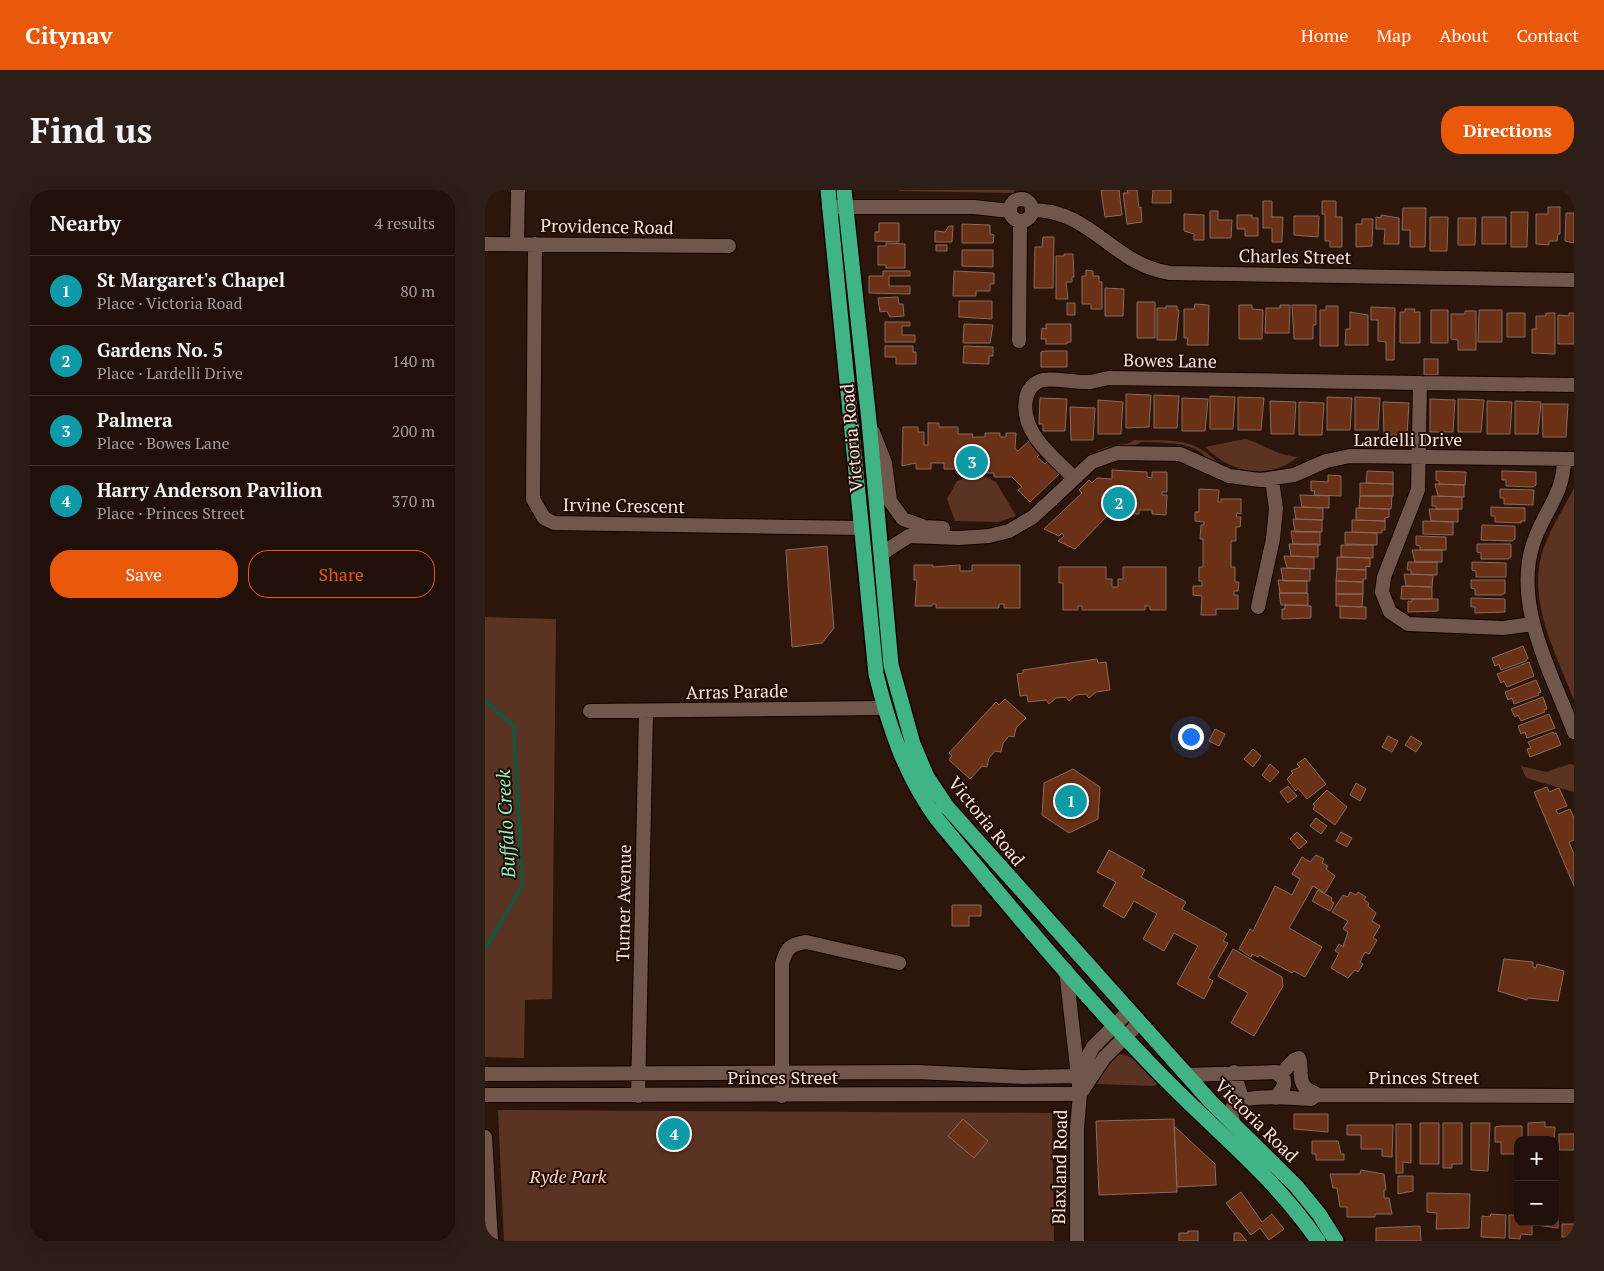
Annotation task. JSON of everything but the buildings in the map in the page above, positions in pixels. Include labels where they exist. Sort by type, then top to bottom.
[{"type":"highway","name":"Victoria Road","points":[[828,190],[876,674],[884,708],[904,765],[919,793],[972,862],[1065,970],[1159,1073],[1277,1188],[1318,1241]]},
{"type":"highway","name":"Victoria Road","points":[[844,190],[869,421],[891,665],[900,703],[913,744],[927,777],[959,820],[1128,1012],[1233,1124],[1295,1186],[1319,1214],[1336,1241]]},
{"type":"street","points":[[517,244],[518,190]]},
{"type":"street","points":[[1021,200],[1029,204],[1032,210],[1030,217],[1020,222],[1012,217],[1009,211],[1012,204],[1021,200]]},
{"type":"street","points":[[829,206],[974,206],[1009,211]]},
{"type":"street","name":"Charles Street","points":[[1032,210],[1047,210],[1070,216],[1130,260],[1149,268],[1171,273],[1574,280]]},
{"type":"street","points":[[1019,341],[1020,222]]},
{"type":"street","name":"Providence Road","points":[[485,244],[729,246]]},
{"type":"street","name":"Irvine Crescent","points":[[535,244],[533,499],[544,518],[554,523],[862,528]]},
{"type":"street","name":"Bowes Lane","points":[[1074,478],[1035,437],[1028,424],[1025,409],[1026,396],[1038,382],[1049,380],[1090,382],[1109,378],[1574,386]]},
{"type":"street","points":[[1420,383],[1417,490],[1382,584],[1383,599],[1390,612],[1401,622],[1416,625],[1503,628],[1533,624]]},
{"type":"street","points":[[869,421],[885,463],[890,501],[903,519],[925,527],[1009,531]]},
{"type":"street","name":"Lardelli Drive","points":[[881,554],[909,536],[959,538],[989,536],[1009,531],[1033,517],[1074,478],[1100,458],[1125,451],[1179,454],[1229,476],[1247,480],[1272,480],[1294,475],[1327,461],[1350,456],[1569,459]]},
{"type":"street","points":[[1569,459],[1562,486],[1535,539],[1527,567],[1527,596],[1533,624],[1574,732]]},
{"type":"street","points":[[1258,607],[1273,539],[1276,508],[1272,480]]},
{"type":"street","name":"Arras Parade","points":[[590,711],[884,708]]},
{"type":"street","name":"Turner Avenue","points":[[638,1096],[646,711]]},
{"type":"street","points":[[782,1096],[782,964],[786,951],[795,944],[805,942],[899,963]]},
{"type":"street","name":"Blaxland Road","points":[[1065,970],[1080,1094],[1077,1128],[1077,1241]]},
{"type":"street","name":"Blaxland Road","points":[[1080,1094],[1120,1030],[1128,1012]]},
{"type":"street","name":"Blaxland Road","points":[[1078,1076],[1093,1047],[1120,1030],[1139,1023]]},
{"type":"street","points":[[1280,1075],[1293,1060],[1299,1058],[1301,1063],[1301,1080],[1307,1089],[1317,1095]]},
{"type":"street","points":[[1187,1075],[1270,1071],[1280,1075],[1284,1080],[1282,1098]]},
{"type":"street","points":[[848,1072],[848,1096]]},
{"type":"street","points":[[915,1096],[917,1072]]},
{"type":"street","name":"Princes Street","points":[[485,1074],[917,1072],[1023,1077],[1078,1076]]},
{"type":"street","points":[[1233,1072],[1242,1100],[1232,1110],[1233,1124]]},
{"type":"street","points":[[1282,1098],[1301,1080]]},
{"type":"street","name":"Princes Street","points":[[485,1095],[915,1096],[1045,1092],[1080,1094]]},
{"type":"street","name":"Princes Street","points":[[1242,1100],[1311,1099],[1317,1095],[1574,1096]]},
{"type":"street","points":[[485,1137],[491,1241]]},
{"type":"green space","points":[[1014,190],[1014,193],[899,191]]},
{"type":"green space","points":[[1245,439],[1275,452],[1298,457],[1286,465],[1274,469],[1250,471],[1226,463],[1205,447]]},
{"type":"green space","points":[[1134,440],[1169,440],[1186,443],[1202,450],[1227,468],[1238,472],[1283,473],[1265,476],[1235,474],[1216,467],[1200,451],[1189,446],[1141,442],[1135,445],[1114,447],[1103,451],[1074,468],[1098,451],[1109,446],[1127,444]]},
{"type":"green space","points":[[978,473],[996,482],[1016,516],[998,522],[955,521],[947,499],[957,481]]},
{"type":"green space","points":[[1574,488],[1574,700],[1547,630],[1539,594],[1538,575],[1547,539]]},
{"type":"green space","points":[[485,617],[556,619],[552,999],[525,1000],[524,1058],[485,1057]]},
{"type":"green space","points":[[1570,764],[1574,765],[1574,792],[1526,778],[1521,766],[1546,772]]},
{"type":"green space","points":[[1117,1054],[1129,1057],[1140,1064],[1157,1083],[1155,1086],[1097,1084],[1106,1067]]},
{"type":"green space","name":"Ryde Park","points":[[498,1110],[1052,1113],[1054,1241],[504,1241]]},
{"type":"waterway","name":"Buffalo Creek","points":[[485,701],[514,726],[522,886],[485,949]]},
{"type":"place","name":"Palmera","points":[[972,462]]},
{"type":"place","name":"Gardens No. 5","points":[[1119,503]]},
{"type":"place","name":"St Margaret's Chapel","points":[[1071,801]]},
{"type":"place","name":"Harry Anderson Pavilion","points":[[674,1134]]}]
